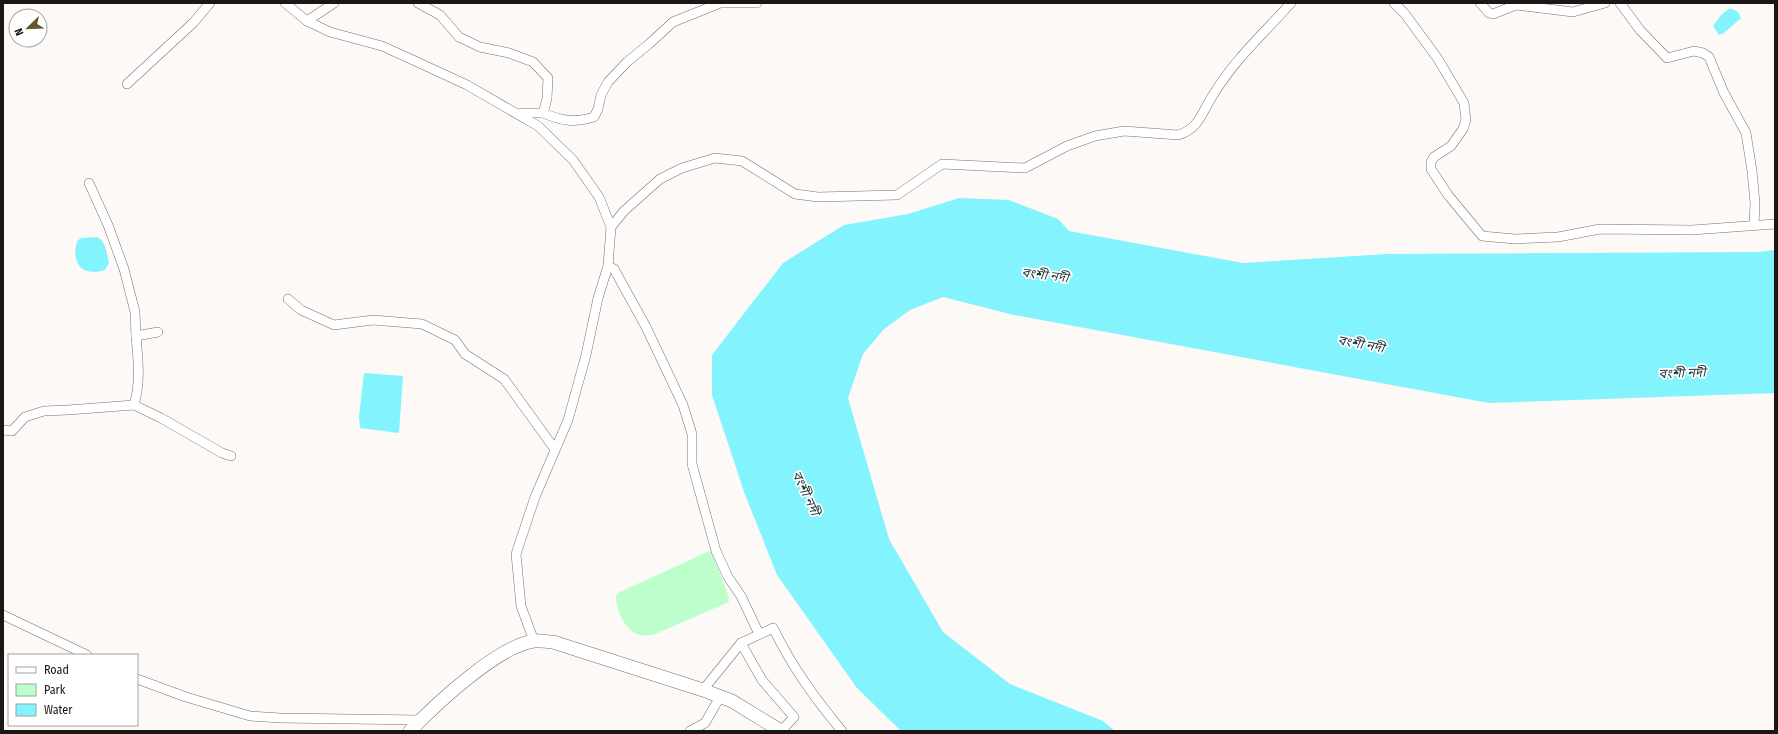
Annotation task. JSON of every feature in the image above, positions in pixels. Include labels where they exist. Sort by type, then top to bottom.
[{"type":"street","points":[[128,84],[193,23],[210,3]]},
{"type":"street","points":[[285,3],[306,21],[330,32],[352,37],[388,49],[467,85],[538,126],[573,160],[599,197],[611,227],[608,266],[598,298],[586,355],[568,420],[554,448],[535,497],[516,554],[521,606],[534,641]]},
{"type":"street","points":[[306,21],[334,3]]},
{"type":"street","points":[[418,3],[440,15],[459,37],[480,47],[509,53],[533,62],[548,78],[547,99],[543,113]]},
{"type":"street","points":[[517,113],[543,113],[561,120],[581,121],[594,117],[598,109],[601,94],[608,82],[626,62],[673,22],[720,3],[757,3]]},
{"type":"street","points":[[611,227],[624,211],[660,179],[682,168],[715,158],[742,161],[795,194],[818,197],[897,194],[942,164],[1025,168],[1066,146],[1095,136],[1124,131],[1178,135],[1194,127],[1214,93],[1243,54],[1291,3]]},
{"type":"street","points":[[1394,3],[1405,14],[1438,59],[1464,103],[1466,120],[1463,129],[1451,146],[1434,157],[1431,162],[1431,169],[1448,194],[1482,236],[1514,239],[1550,238],[1600,229],[1692,230],[1775,224]]},
{"type":"street","points":[[1480,3],[1489,13],[1494,14],[1516,5],[1526,5],[1567,12],[1605,3]]},
{"type":"street","points":[[1620,3],[1640,30],[1667,58],[1694,51],[1703,53],[1709,57],[1724,93],[1746,133],[1755,203],[1754,225]]},
{"type":"street","points":[[89,183],[108,224],[124,269],[135,312],[139,366],[138,391],[134,405]]},
{"type":"street","points":[[608,266],[616,273],[646,327],[683,406],[692,434],[692,464],[716,551],[728,577],[741,596],[759,634]]},
{"type":"street","points":[[288,299],[301,310],[334,325],[373,320],[422,324],[455,340],[465,354],[504,379],[554,448]]},
{"type":"street","points":[[136,336],[158,332]]},
{"type":"street","points":[[3,430],[12,431],[25,416],[44,411],[134,405],[161,418],[222,454],[231,456]]},
{"type":"street","points":[[3,615],[85,654]]},
{"type":"street","points":[[703,690],[741,643],[773,628],[805,685],[842,731]]},
{"type":"street","points":[[410,731],[420,720],[486,663],[516,647],[534,641],[553,642],[703,690],[747,709],[781,731],[794,718],[762,680],[741,643]]},
{"type":"street","points":[[138,679],[186,697],[250,716],[280,718],[420,720]]},
{"type":"street","points":[[690,731],[705,723],[720,697]]},
{"type":"green space","points":[[711,551],[728,595],[729,602],[653,635],[639,635],[628,628],[617,607],[616,596],[618,593]]},
{"type":"water","points":[[1730,8],[1738,12],[1741,18],[1724,33],[1719,35],[1713,26],[1721,15]]},
{"type":"water","name":"বংশী নদী","points":[[959,198],[1009,200],[1058,219],[1069,231],[1243,263],[1387,254],[1757,252],[1775,250],[1775,393],[1489,403],[1014,315],[943,297],[910,310],[883,330],[863,354],[848,398],[889,539],[943,632],[1010,684],[1103,721],[1115,731],[901,731],[857,688],[777,575],[744,492],[712,395],[712,355],[783,263],[844,225],[908,214]]},
{"type":"water","points":[[97,237],[104,245],[109,263],[105,270],[90,272],[80,267],[77,262],[77,241],[81,238]]},
{"type":"water","points":[[364,373],[403,376],[399,433],[360,428],[359,417]]}]
